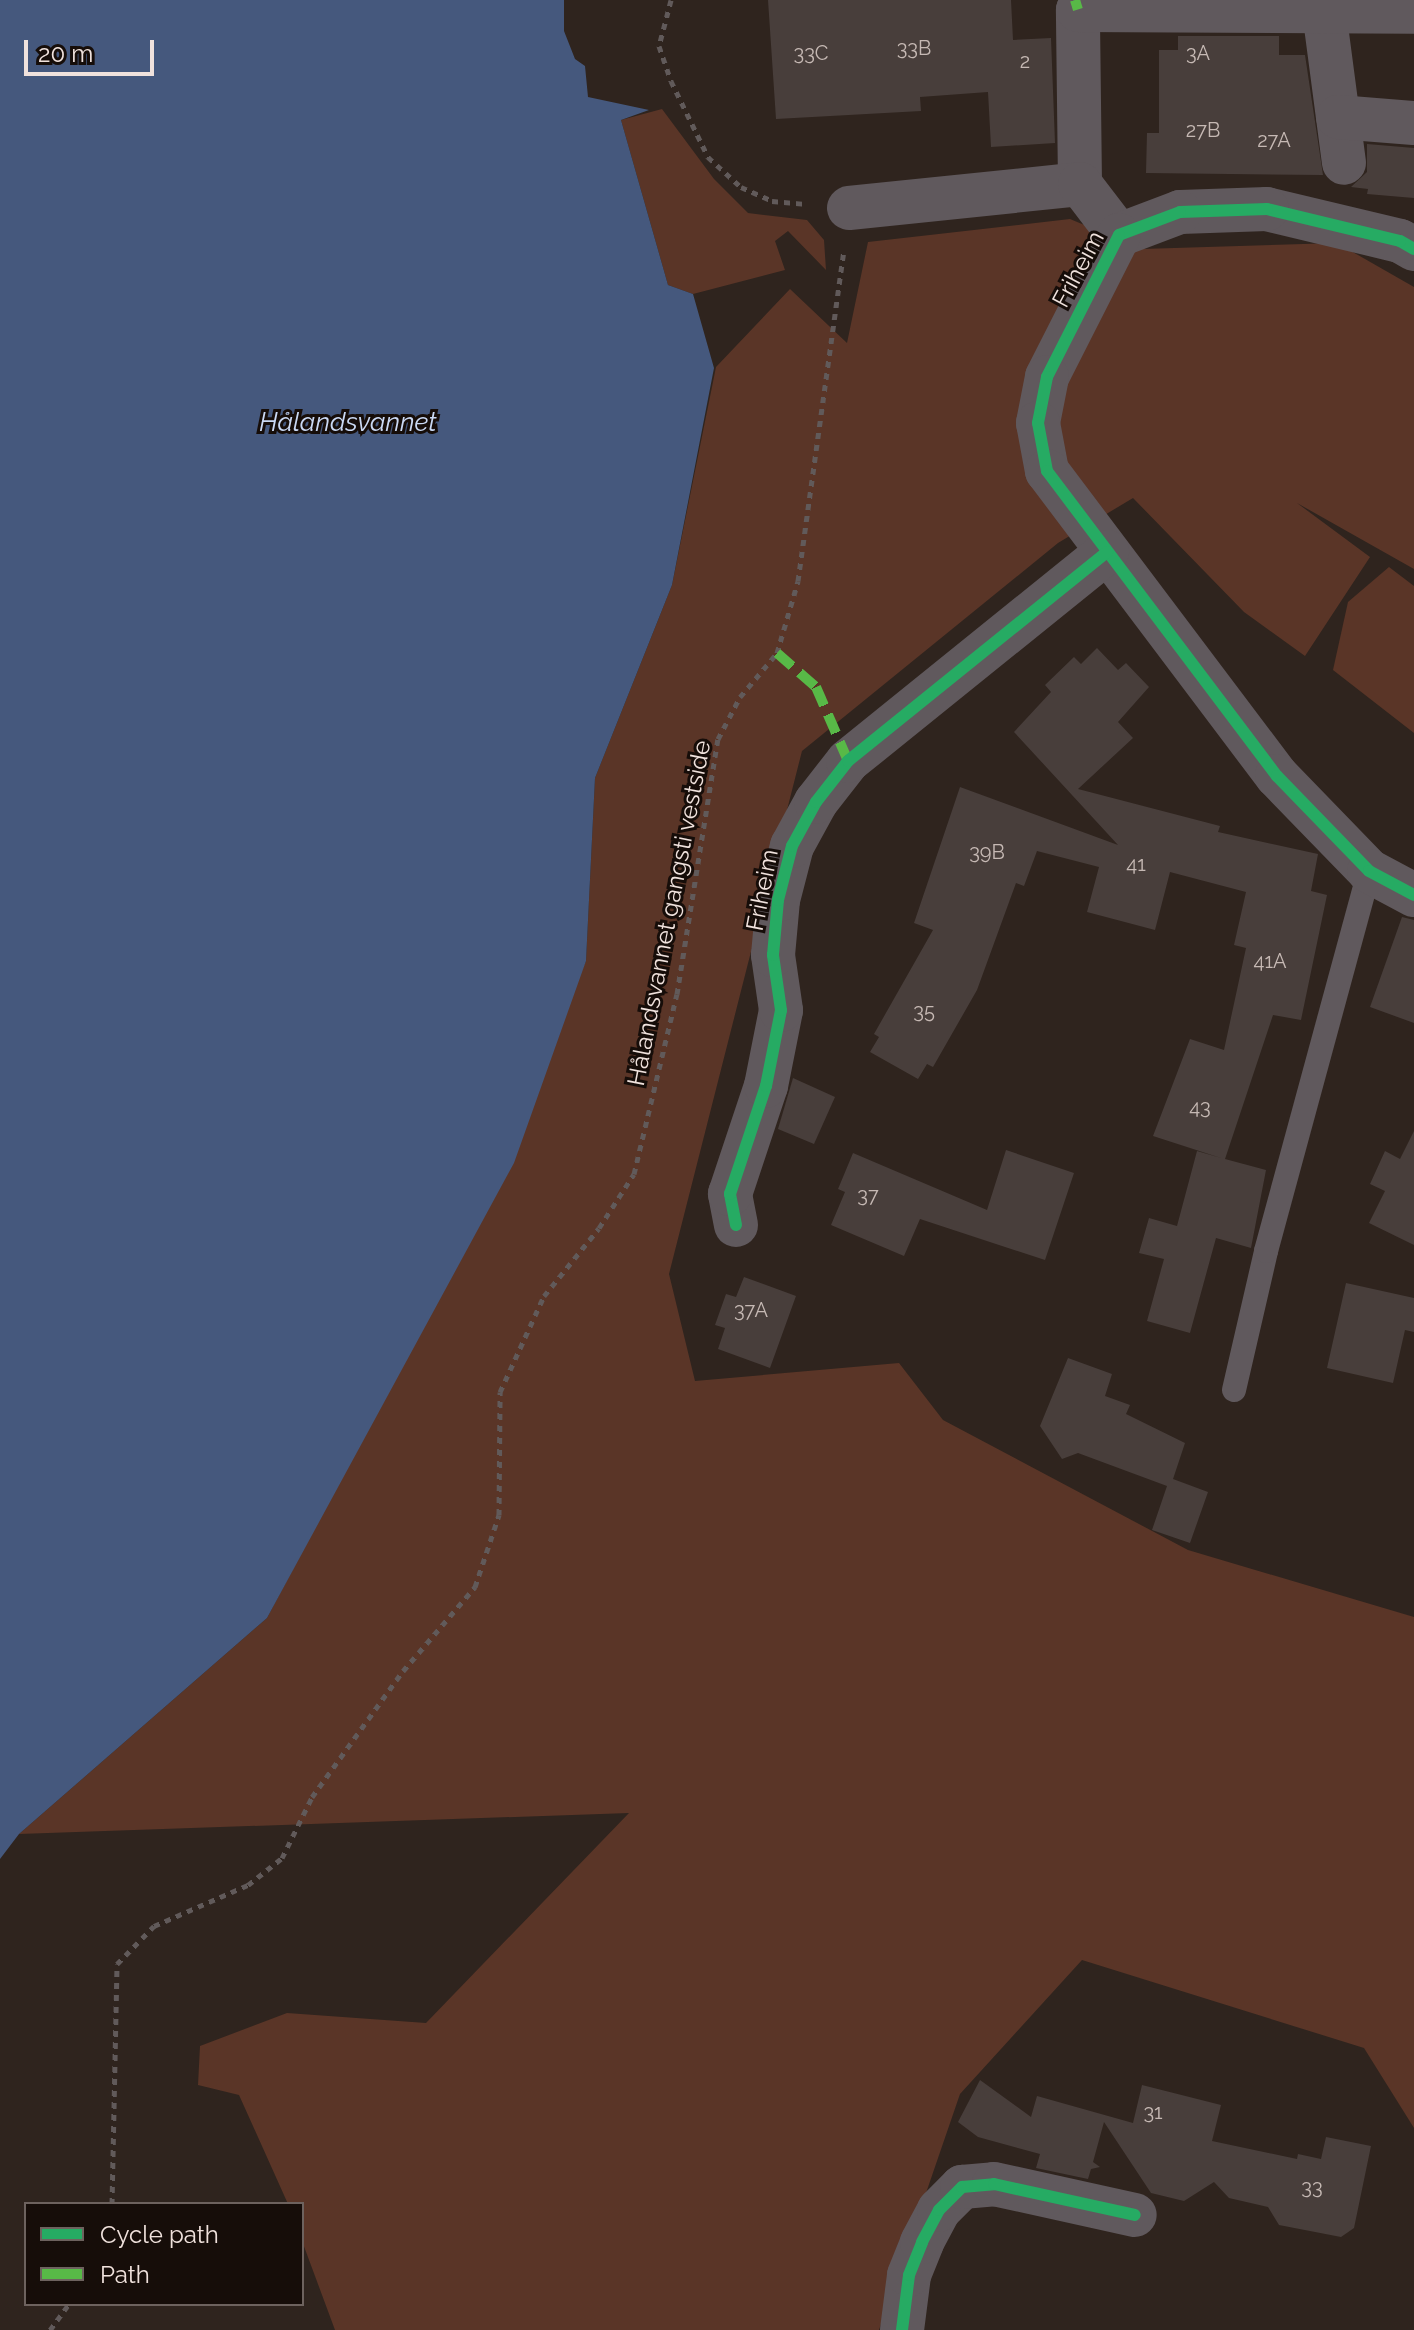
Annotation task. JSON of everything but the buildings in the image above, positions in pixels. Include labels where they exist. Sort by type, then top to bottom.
[{"type":"street","points":[[849,208],[1080,184],[1078,10],[1414,12]]},
{"type":"street","points":[[1324,11],[1344,163]]},
{"type":"street","points":[[1338,117],[1414,123]]},
{"type":"street","name":"Friheim","points":[[1080,184],[1119,235]]},
{"type":"street","name":"Friheim","points":[[1414,249],[1400,241],[1267,209],[1180,212],[1119,235],[1047,377],[1038,423],[1047,471],[1277,776],[1369,871],[1414,895]]},
{"type":"street","name":"Friheim","points":[[736,1225],[730,1194],[776,1049],[781,1010],[773,955],[778,900],[798,835],[848,761],[1107,552]]},
{"type":"street","points":[[902,2330],[909,2275],[922,2242],[939,2210],[962,2187],[994,2184],[1135,2215]]},
{"type":"lane","points":[[1234,1390],[1266,1251],[1369,871]]},
{"type":"path","points":[[671,0],[659,46],[671,81],[708,157],[741,187],[772,201],[849,208]]},
{"type":"path","points":[[50,2330],[68,2306]]},
{"type":"shaded area","points":[[662,109],[714,179],[748,213],[807,220],[824,240],[826,270],[788,231],[775,241],[785,270],[693,294],[668,285],[621,120]]},
{"type":"shaded area","points":[[1070,219],[1142,249],[1337,243],[1414,287],[1414,569],[1297,503],[1370,557],[1305,656],[1244,612],[1133,498],[1058,543],[802,751],[669,1274],[695,1381],[899,1363],[943,1420],[1188,1550],[1414,1617],[1414,2128],[1364,2048],[1082,1960],[960,2094],[879,2330],[335,2330],[304,2246],[304,2202],[287,2202],[239,2095],[198,2085],[200,2046],[287,2013],[426,2023],[629,1813],[19,1834],[267,1618],[385,1396],[586,961],[595,778],[672,585],[716,367],[790,289],[847,343],[868,242]]},
{"type":"shaded area","points":[[1389,567],[1414,586],[1414,733],[1333,670],[1348,602]]},
{"type":"water","name":"Hålandsvannet","points":[[0,0],[564,0],[564,31],[575,59],[585,66],[588,97],[649,110],[621,120],[668,285],[693,294],[714,368],[672,585],[595,778],[586,961],[514,1163],[267,1618],[19,1834],[0,1859]]},
{"type":"marked path","points":[[1075,0],[1078,10]]},
{"type":"marked path","points":[[777,653],[816,687],[848,761]]},
{"type":"cycle path","points":[[1414,249],[1400,241],[1267,209],[1180,212],[1119,235],[1047,377],[1038,423],[1047,471],[1277,776],[1369,871],[1414,895]]},
{"type":"cycle path","points":[[736,1225],[730,1194],[766,1086],[781,1010],[773,955],[778,900],[792,846],[816,802],[848,761],[1107,552]]},
{"type":"cycle path","points":[[902,2330],[909,2275],[922,2242],[939,2210],[962,2187],[994,2184],[1135,2215]]}]
